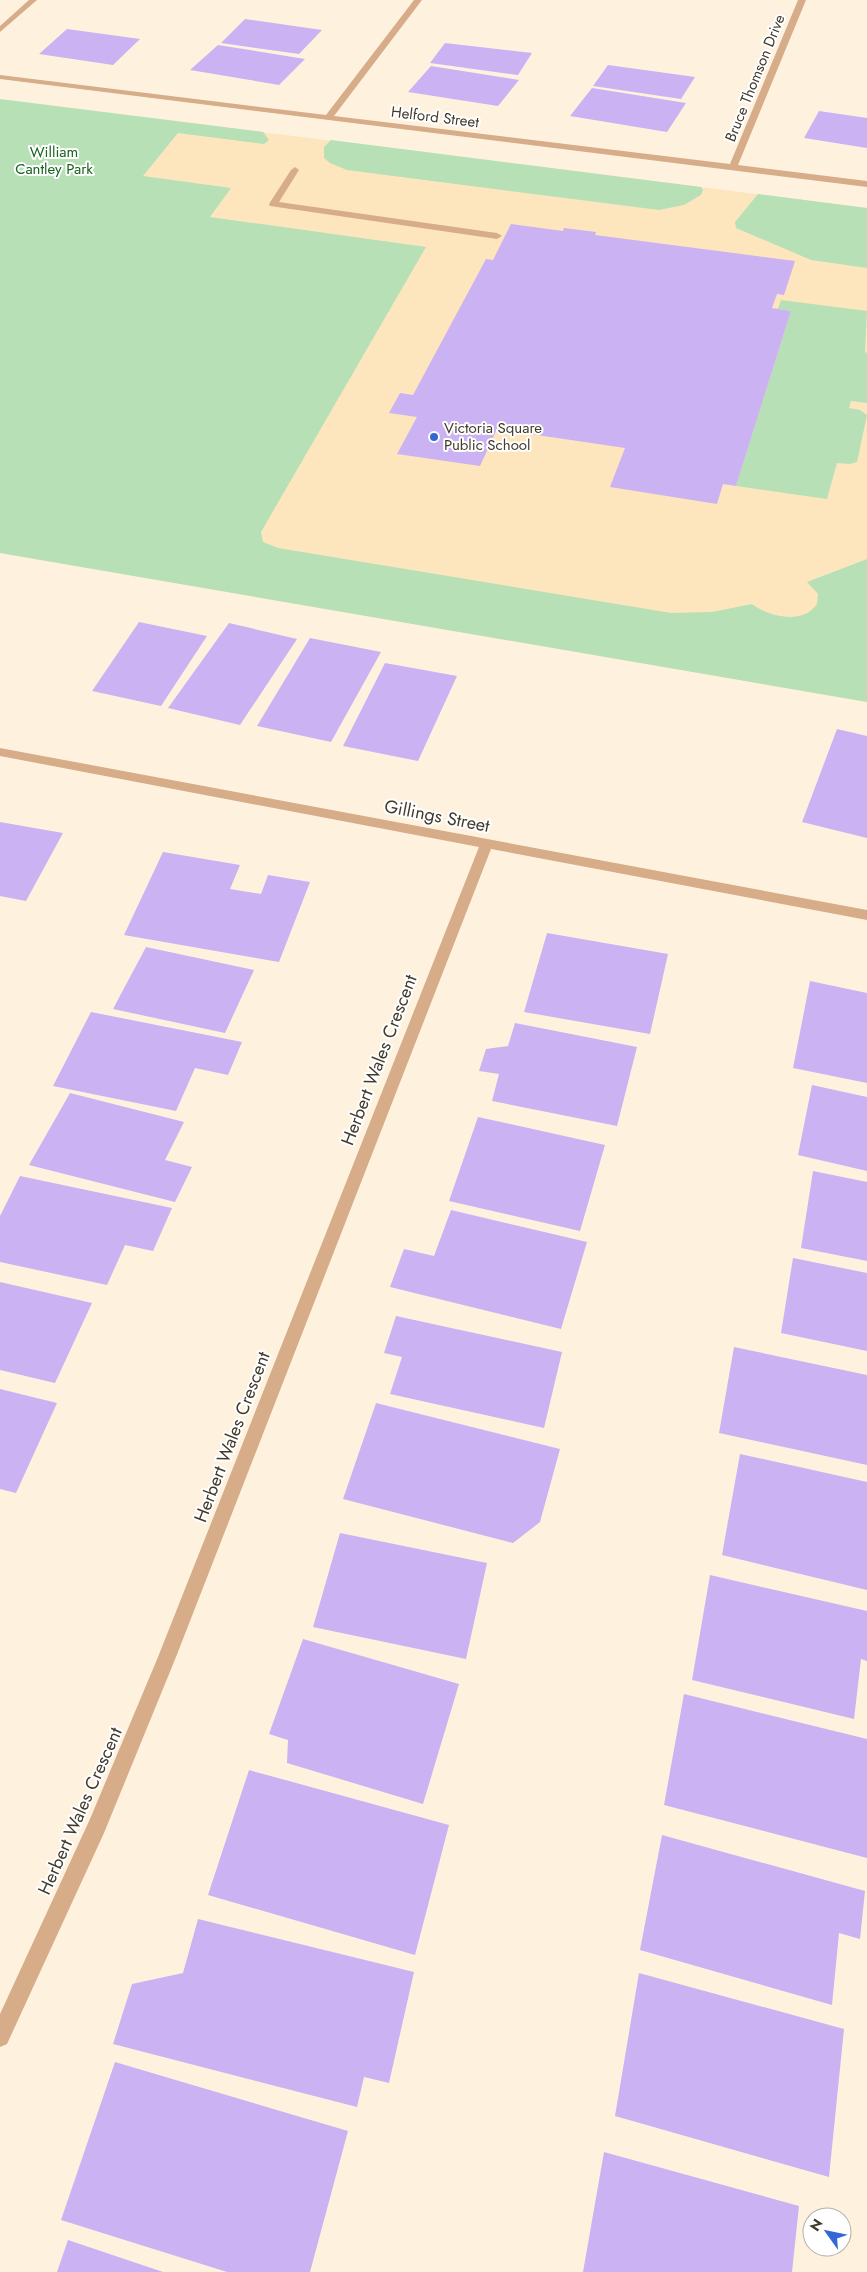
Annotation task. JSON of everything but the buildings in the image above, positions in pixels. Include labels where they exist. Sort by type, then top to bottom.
[{"type":"street","points":[[0,30],[33,0]]},
{"type":"street","points":[[328,118],[418,0]]},
{"type":"street","name":"Bruce Thomson Drive","points":[[733,167],[802,0]]},
{"type":"street","name":"Helford Street","points":[[0,77],[867,184]]},
{"type":"street","points":[[295,170],[273,204],[497,236]]},
{"type":"street","name":"Gillings Street","points":[[0,752],[486,845],[867,915]]},
{"type":"street","name":"Herbert Wales Crescent","points":[[0,2038],[97,1826],[164,1666],[486,845]]},
{"type":"shaded area","name":"Victoria Square Public School","points":[[159,119],[867,208],[867,702],[0,553],[0,321]]},
{"type":"green space","name":"William Cantley Park","points":[[0,99],[263,132],[269,140],[264,144],[178,133],[143,176],[231,188],[210,217],[426,247],[261,532],[263,542],[278,548],[671,613],[712,612],[752,604],[759,609],[786,617],[803,615],[811,611],[817,604],[818,594],[807,582],[867,559],[867,702],[0,553]]},
{"type":"green space","points":[[331,140],[701,187],[703,190],[701,195],[684,205],[659,210],[347,170],[330,163],[324,158],[324,147]]},
{"type":"green space","points":[[758,194],[867,208],[867,268],[811,260],[736,228],[735,222]]},
{"type":"green space","points":[[781,300],[867,311],[865,352],[867,353],[867,403],[851,401],[849,408],[860,410],[867,415],[857,462],[850,464],[837,463],[827,499],[736,486],[791,311],[778,309]]},
{"type":"place","name":"Victoria Square Public School","points":[[434,437]]}]
